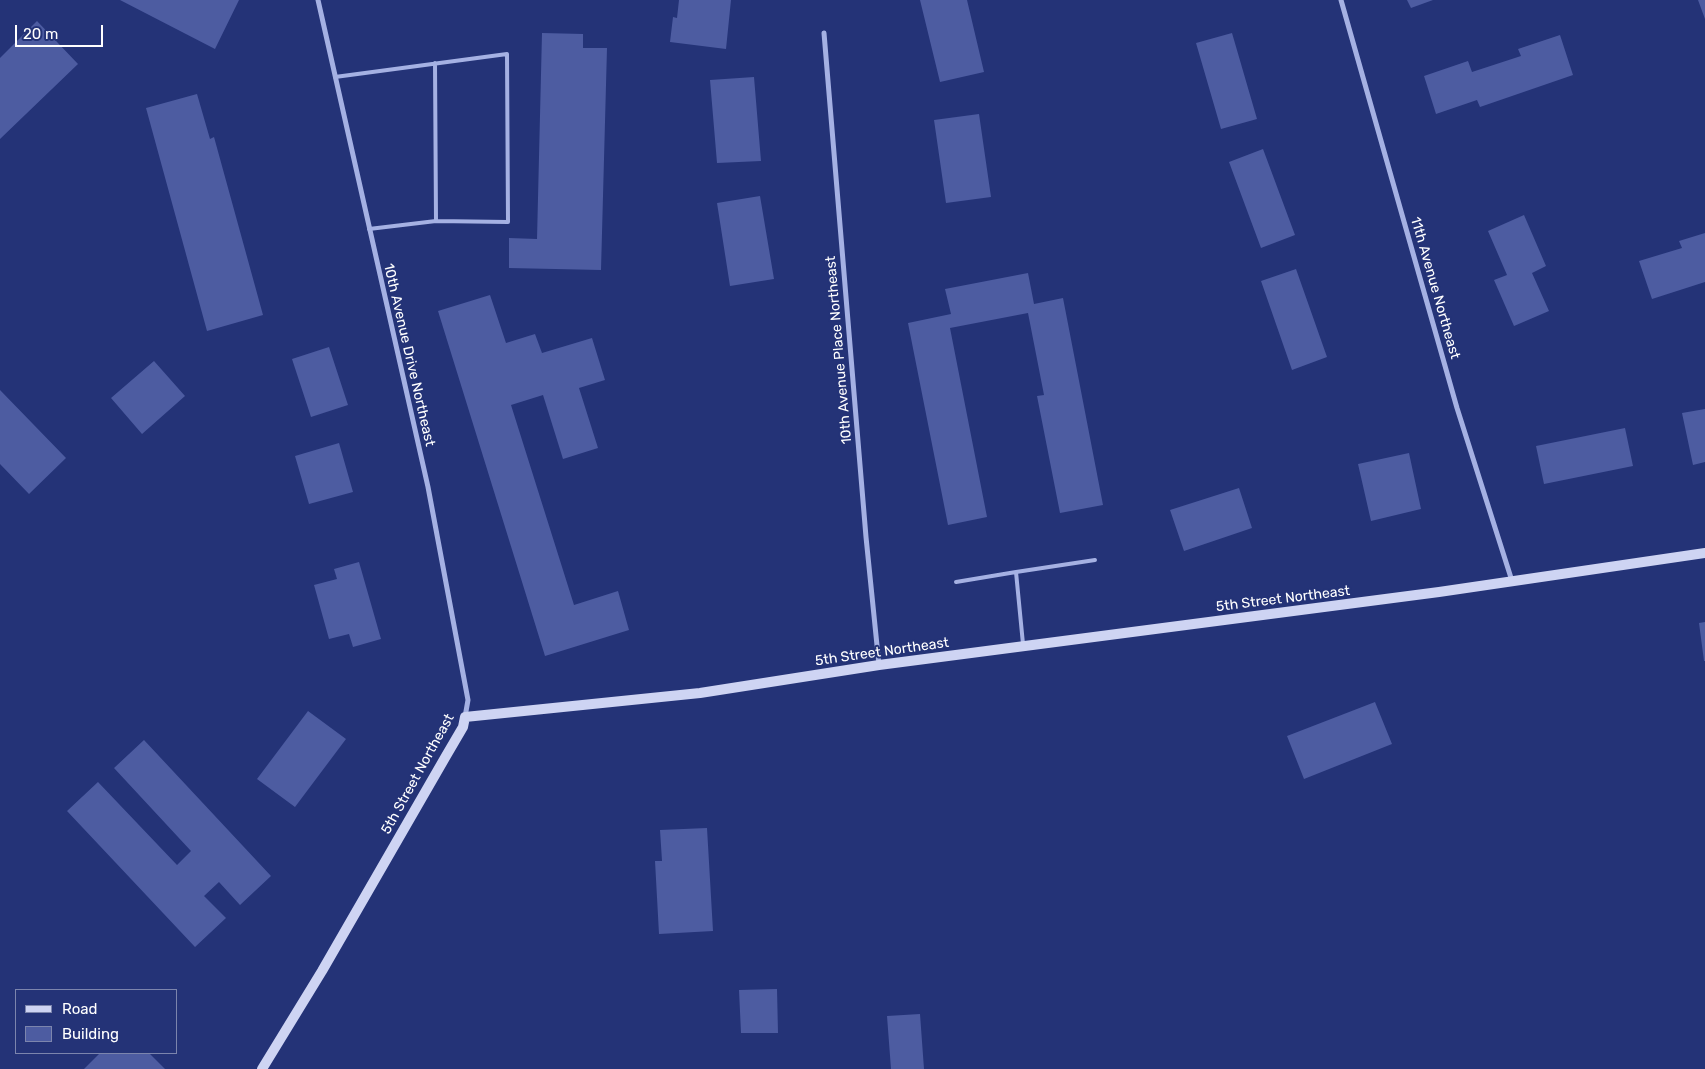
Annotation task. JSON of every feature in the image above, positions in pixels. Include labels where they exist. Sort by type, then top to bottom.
[{"type":"street","name":"10th Avenue Drive Northeast","points":[[318,0],[428,488],[468,700],[465,716]]},
{"type":"street","name":"11th Avenue Northeast","points":[[1341,0],[1457,408],[1512,581]]},
{"type":"street","name":"10th Avenue Place Northeast","points":[[824,33],[865,527],[880,665]]},
{"type":"street","name":"5th Street Northeast","points":[[262,1069],[322,970],[450,749],[462,727],[465,716],[700,692],[880,665],[1430,594],[1705,553]]},
{"type":"lane","points":[[335,77],[507,54],[508,222],[436,221],[369,229]]},
{"type":"lane","points":[[435,63],[436,221]]},
{"type":"lane","points":[[956,582],[1095,560]]},
{"type":"lane","points":[[1016,572],[1023,646]]},
{"type":"building","points":[[120,0],[239,0],[215,49]]},
{"type":"building","points":[[679,0],[731,0],[726,49],[670,42],[673,17],[677,18]]},
{"type":"building","points":[[920,0],[967,0],[984,72],[940,82]]},
{"type":"building","points":[[1407,0],[1433,0],[1411,8]]},
{"type":"building","points":[[1698,0],[1705,0],[1705,19]]},
{"type":"building","points":[[37,21],[78,64],[0,139],[0,58]]},
{"type":"building","points":[[542,33],[583,34],[583,48],[607,48],[601,270],[509,268],[509,238],[537,239]]},
{"type":"building","points":[[1232,33],[1257,119],[1221,129],[1196,43]]},
{"type":"building","points":[[1560,35],[1573,75],[1480,107],[1477,100],[1436,114],[1424,76],[1468,61],[1472,72],[1521,56],[1518,49]]},
{"type":"building","points":[[754,77],[761,161],[717,163],[710,80]]},
{"type":"building","points":[[197,94],[210,139],[214,137],[263,315],[207,331],[146,108]]},
{"type":"building","points":[[979,114],[991,197],[946,203],[934,120]]},
{"type":"building","points":[[1263,149],[1295,235],[1261,248],[1229,162]]},
{"type":"building","points":[[760,196],[774,279],[730,286],[717,203]]},
{"type":"building","points":[[1524,215],[1546,266],[1532,273],[1549,311],[1514,326],[1494,280],[1507,275],[1488,231]]},
{"type":"building","points":[[1705,233],[1705,282],[1652,299],[1639,261],[1682,248],[1679,241]]},
{"type":"building","points":[[1296,269],[1327,357],[1292,370],[1261,281]]},
{"type":"building","points":[[1028,273],[1034,304],[1063,298],[1103,505],[1060,513],[1037,396],[1044,395],[1028,313],[950,328],[987,517],[948,525],[908,323],[951,314],[945,289]]},
{"type":"building","points":[[490,295],[506,343],[535,334],[542,353],[592,338],[605,380],[579,388],[598,448],[563,459],[543,395],[511,405],[574,605],[618,591],[629,630],[545,656],[438,311]]},
{"type":"building","points":[[329,347],[348,405],[311,417],[292,359]]},
{"type":"building","points":[[154,361],[185,396],[142,434],[111,398]]},
{"type":"building","points":[[0,390],[66,458],[29,494],[0,464]]},
{"type":"building","points":[[1705,409],[1705,462],[1693,465],[1682,413]]},
{"type":"building","points":[[1625,428],[1633,466],[1544,484],[1536,446]]},
{"type":"building","points":[[339,443],[353,492],[309,504],[295,456]]},
{"type":"building","points":[[1409,453],[1421,509],[1371,521],[1358,464]]},
{"type":"building","points":[[1239,488],[1252,528],[1184,551],[1170,510]]},
{"type":"building","points":[[359,562],[381,639],[353,647],[349,634],[329,639],[314,585],[337,579],[334,569]]},
{"type":"building","points":[[1705,622],[1705,661],[1704,661],[1699,623]]},
{"type":"building","points":[[1375,702],[1392,744],[1304,779],[1287,736]]},
{"type":"building","points":[[308,711],[346,739],[295,807],[257,779]]},
{"type":"building","points":[[144,740],[271,876],[240,905],[219,882],[204,896],[226,918],[195,947],[67,811],[98,782],[177,865],[191,851],[114,768]]},
{"type":"building","points":[[707,828],[713,931],[659,934],[655,861],[662,861],[660,830]]},
{"type":"building","points":[[777,989],[778,1033],[741,1033],[739,990]]},
{"type":"building","points":[[920,1014],[924,1069],[891,1069],[887,1016]]},
{"type":"building","points":[[99,1054],[150,1054],[165,1069],[84,1069]]}]
